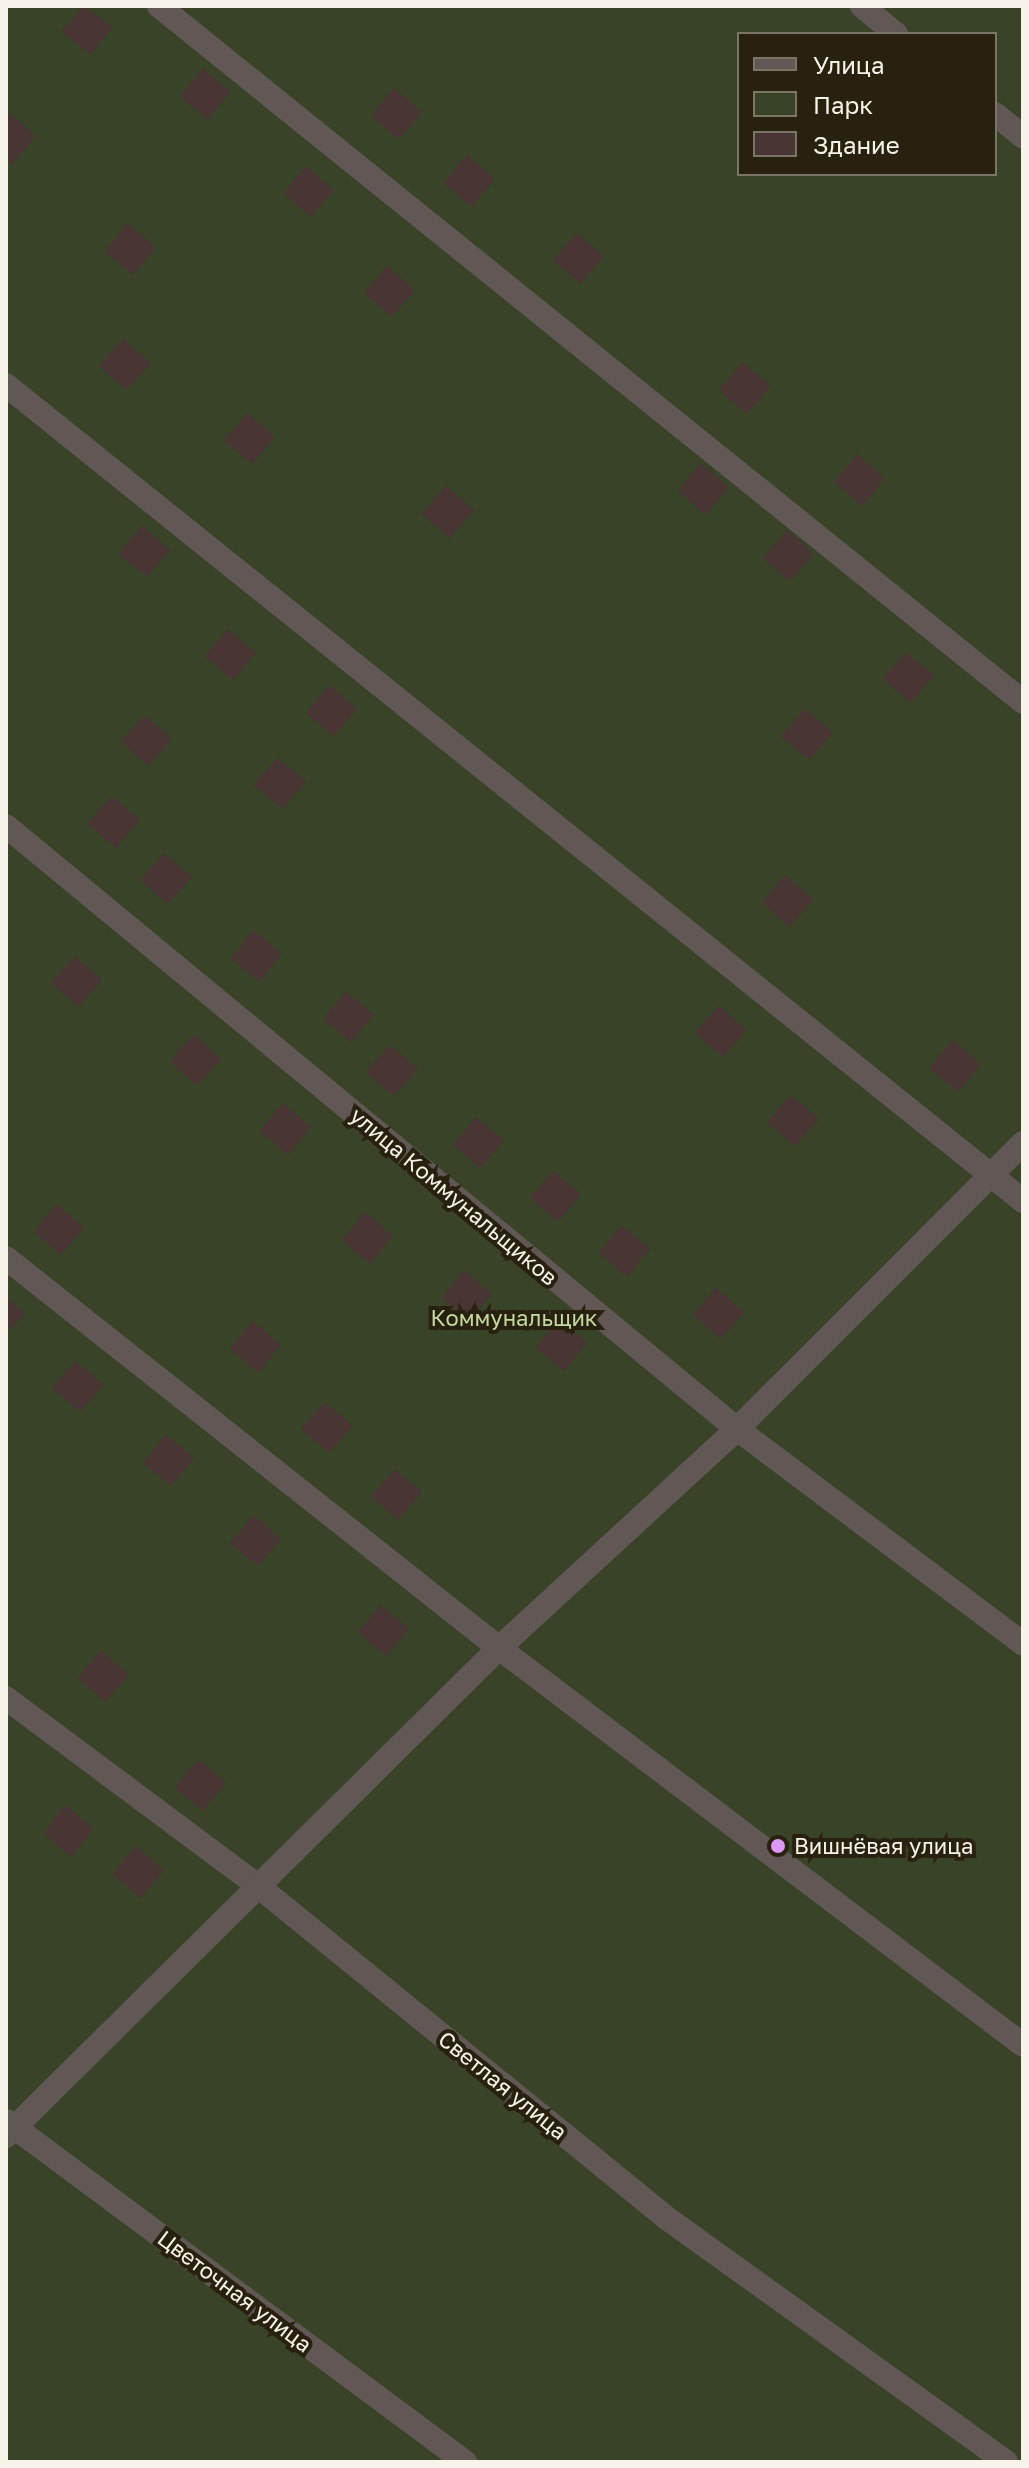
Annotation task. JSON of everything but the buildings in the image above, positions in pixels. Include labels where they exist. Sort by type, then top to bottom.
[{"type":"street","points":[[159,6],[1023,702]]},
{"type":"street","points":[[862,6],[894,32]]},
{"type":"street","points":[[997,116],[1023,137]]},
{"type":"street","points":[[6,385],[1023,1201]]},
{"type":"street","name":"улица Коммунальщиков","points":[[6,826],[737,1429],[1023,1644]]},
{"type":"street","points":[[9,2128],[499,1648],[737,1429],[1023,1143]]},
{"type":"street","points":[[6,1258],[499,1648],[1023,2045]]},
{"type":"street","name":"Светлая улица","points":[[6,1698],[258,1886],[668,2219],[1006,2462]]},
{"type":"street","name":"Цветочная улица","points":[[9,2128],[465,2462]]},
{"type":"green space","name":"Коммунальщик","points":[[6,6],[1023,6],[1023,2462],[6,2462]]},
{"type":"place","name":"Вишнёвая улица","points":[[778,1846]]}]
